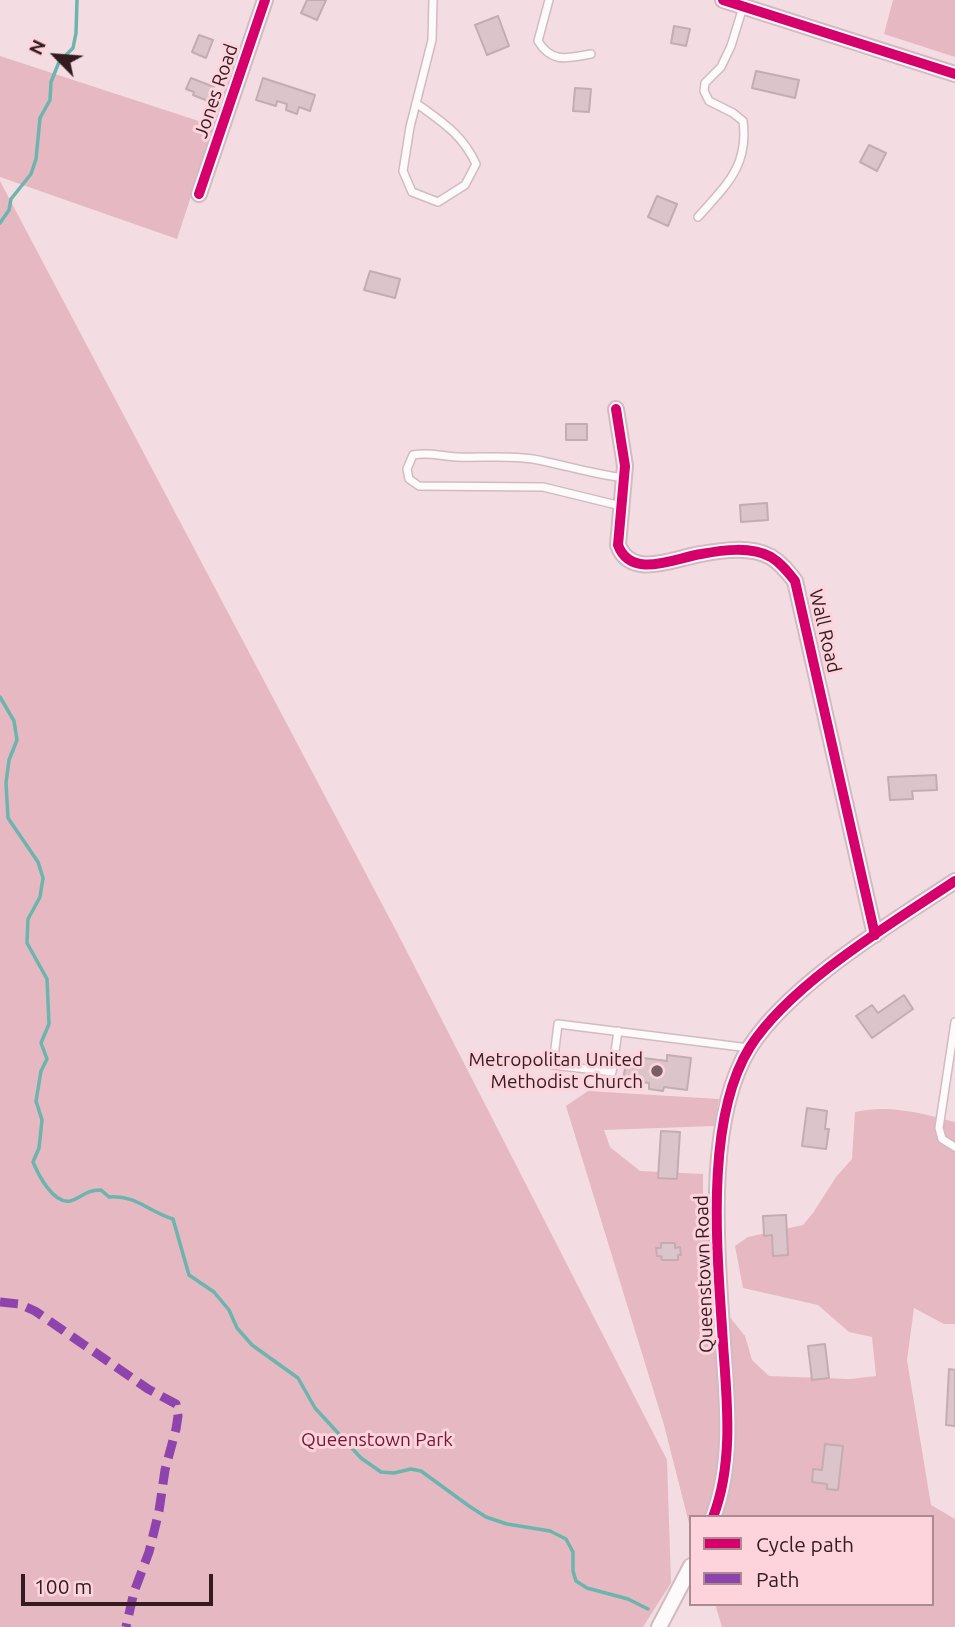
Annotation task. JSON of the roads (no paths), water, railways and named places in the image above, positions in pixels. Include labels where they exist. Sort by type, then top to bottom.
[{"type":"street","name":"Jones Road","points":[[199,194],[265,0]]},
{"type":"street","points":[[723,0],[955,74]]},
{"type":"street","name":"Wall Road","points":[[616,409],[625,466],[618,545],[629,561],[649,565],[700,554],[744,550],[769,556],[795,581],[875,934]]},
{"type":"street","name":"Queenstown Road","points":[[714,1515],[723,1485],[726,1440],[726,1385],[718,1254],[720,1161],[729,1099],[740,1066],[761,1032],[825,971],[955,881]]},
{"type":"street","points":[[659,1627],[689,1570]]},
{"type":"lane","points":[[416,103],[450,127],[468,148],[476,164],[465,184],[438,202],[412,192],[403,171],[416,103],[432,40],[433,0]]},
{"type":"lane","points":[[549,0],[538,41],[545,52],[558,58],[591,54]]},
{"type":"lane","points":[[698,217],[730,183],[743,147],[743,121],[709,101],[704,91],[705,83],[721,67],[731,46],[743,7]]},
{"type":"lane","points":[[621,506],[543,488],[419,486],[409,479],[407,468],[413,455],[425,452],[452,457],[530,459],[624,478]]},
{"type":"lane","points":[[955,1022],[939,1128],[942,1139],[955,1147]]},
{"type":"lane","points":[[618,1031],[612,1072],[553,1065],[558,1024],[618,1031],[750,1048]]},
{"type":"waterway","points":[[0,223],[9,210],[11,199],[31,174],[36,159],[40,118],[50,100],[51,82],[59,62],[73,48],[77,0]]},
{"type":"waterway","points":[[0,697],[14,721],[17,740],[9,760],[6,783],[8,818],[38,862],[43,878],[40,897],[28,919],[27,943],[47,979],[49,1024],[41,1043],[47,1059],[41,1071],[36,1101],[42,1120],[39,1148],[33,1162],[47,1187],[64,1201],[101,1190],[109,1197],[127,1198],[173,1219],[189,1275],[214,1292],[229,1310],[237,1328],[252,1345],[298,1378],[315,1408],[361,1458],[381,1472],[394,1473],[411,1469],[421,1471],[486,1517],[507,1524],[550,1531],[566,1539],[573,1552],[576,1581],[587,1588],[628,1599],[648,1609]]},
{"type":"place","name":"Metropolitan United Methodist Church","points":[[657,1071]]},
{"type":"park label","name":"Queenstown Park","points":[[377,1440]]}]
